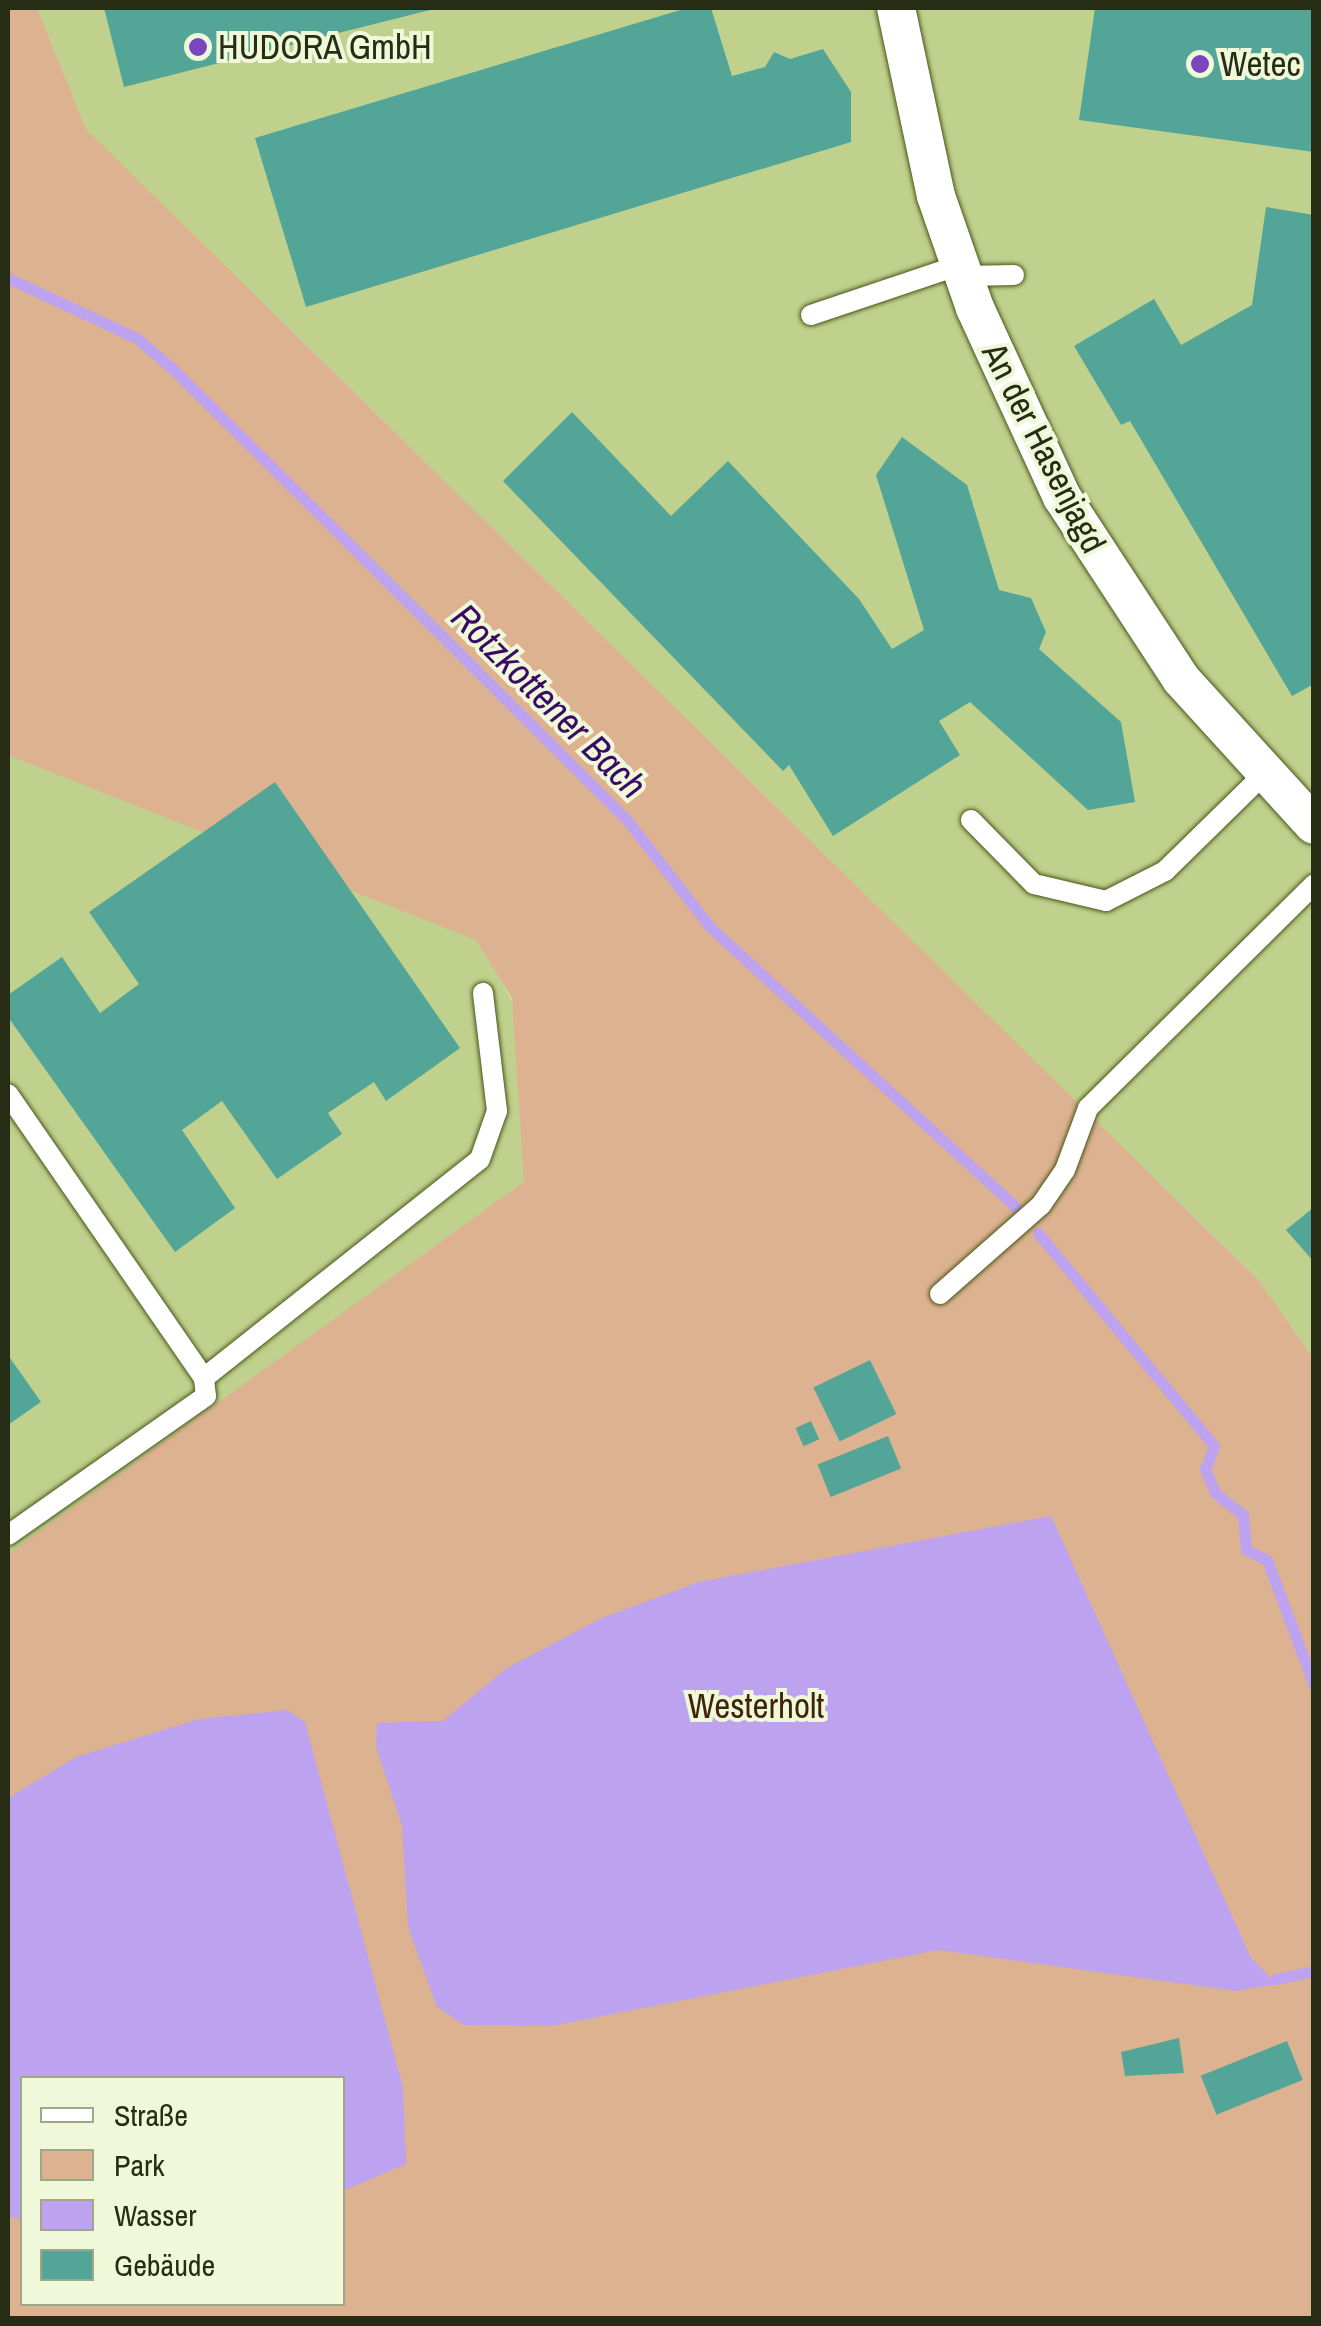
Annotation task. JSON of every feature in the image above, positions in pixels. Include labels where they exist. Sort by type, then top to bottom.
[{"type":"street","name":"An der Hasenjagd","points":[[896,8],[962,270],[1087,542],[1180,679],[1263,776],[1314,826]]},
{"type":"lane","points":[[811,315],[962,270],[1014,275]]},
{"type":"lane","points":[[971,820],[1034,884],[1106,902],[1165,871],[1263,776]]},
{"type":"lane","points":[[940,1294],[1013,1235],[1041,1205],[1066,1170],[1088,1108],[1314,884]]},
{"type":"lane","points":[[204,1378],[480,1160],[497,1111],[483,993]]},
{"type":"lane","points":[[8,1094],[204,1378],[206,1396],[8,1536]]},
{"type":"shaded area","points":[[37,8],[1313,8],[1313,1358],[1260,1282],[86,129]]},
{"type":"shaded area","points":[[8,608],[474,923],[526,1033],[579,1225],[8,1602]]},
{"type":"green space","name":"Westerholt","points":[[8,8],[37,8],[86,129],[1260,1282],[1313,1358],[1313,2318],[8,2318],[8,1554],[524,1182],[512,998],[476,940],[8,755]]},
{"type":"water","points":[[1051,1516],[1251,1958],[1277,1984],[1236,1991],[938,1950],[552,2026],[464,2025],[437,2007],[408,1927],[402,1826],[376,1747],[377,1723],[443,1721],[507,1668],[602,1618],[699,1582]]},
{"type":"water","points":[[287,1710],[305,1722],[403,2087],[406,2164],[345,2190],[345,2076],[20,2076],[20,2218],[8,2217],[8,1798],[76,1757],[199,1719]]},
{"type":"building","name":"HUDORA GmbH","points":[[104,8],[434,8],[434,9],[124,87]]},
{"type":"building","points":[[687,8],[711,8],[732,76],[765,67],[774,52],[790,59],[823,49],[851,92],[851,142],[306,307],[255,138]]},
{"type":"building","name":"Wetec","points":[[1095,8],[1314,8],[1314,152],[1079,120]]},
{"type":"building","points":[[1266,207],[1314,215],[1314,684],[1292,696],[1130,421],[1121,425],[1074,346],[1154,299],[1181,345],[1252,305]]},
{"type":"building","points":[[572,412],[671,516],[728,461],[859,599],[892,649],[924,630],[876,475],[902,437],[967,485],[999,590],[1031,598],[1046,632],[1039,649],[1121,722],[1135,802],[1088,810],[970,702],[939,721],[960,755],[833,836],[789,765],[783,771],[503,481]]},
{"type":"building","points":[[275,782],[460,1048],[386,1101],[374,1082],[328,1113],[342,1134],[277,1179],[222,1101],[182,1130],[235,1208],[175,1252],[8,1017],[8,995],[62,957],[100,1013],[139,984],[89,912]]},
{"type":"building","points":[[1314,1207],[1314,1262],[1286,1230]]},
{"type":"building","points":[[8,1355],[41,1402],[8,1425]]},
{"type":"building","points":[[870,1360],[896,1414],[840,1442],[813,1388]]},
{"type":"building","points":[[811,1421],[819,1439],[804,1446],[795,1428]]},
{"type":"building","points":[[888,1436],[901,1468],[831,1497],[818,1464]]},
{"type":"building","points":[[1179,2038],[1184,2073],[1125,2076],[1121,2052]]},
{"type":"building","points":[[1287,2041],[1303,2080],[1217,2115],[1201,2076]]},
{"type":"waterway","name":"Rotzkottener Bach","points":[[8,278],[138,339],[174,370],[627,820],[710,927],[1017,1208]]},
{"type":"waterway","name":"Rotzkottener Bach","points":[[1038,1233],[1214,1446],[1205,1469],[1215,1493],[1243,1515],[1246,1550],[1267,1560],[1314,1686]]},
{"type":"waterway","points":[[1276,1979],[1314,1971]]},
{"type":"place","name":"HUDORA GmbH","points":[[198,47]]},
{"type":"place","name":"Wetec","points":[[1200,64]]}]
